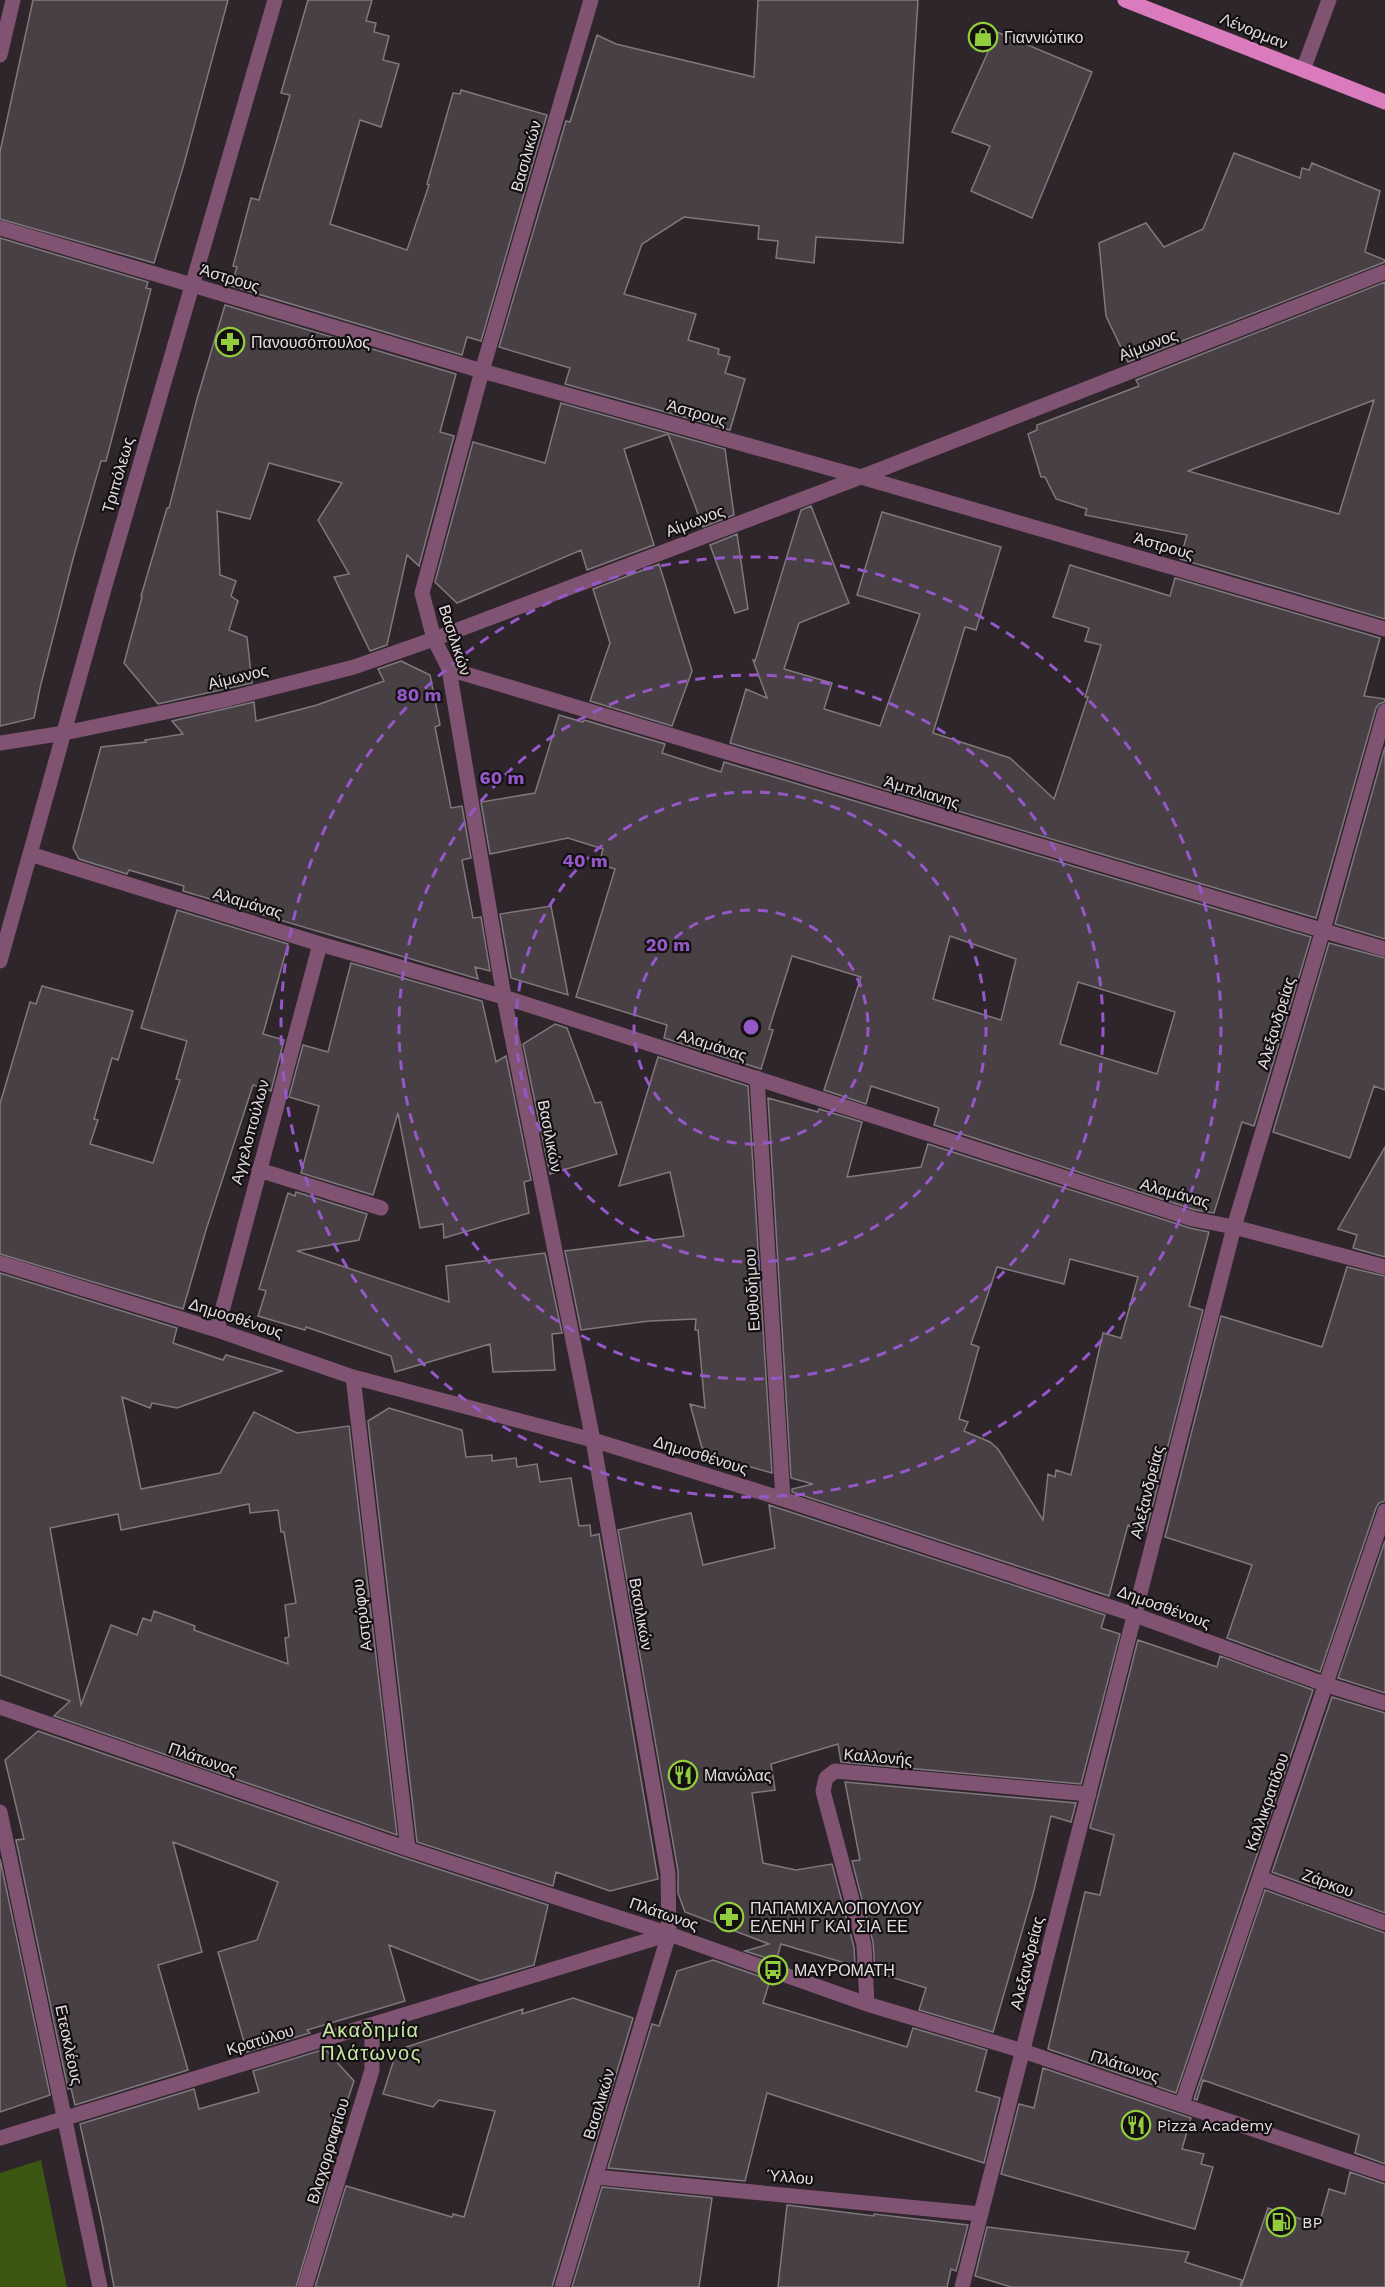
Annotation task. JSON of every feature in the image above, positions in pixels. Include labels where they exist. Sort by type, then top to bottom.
[{"type":"main road","name":"Λένορμαν","points":[[1127,0],[1385,102]]},
{"type":"street","points":[[0,55],[13,0]]},
{"type":"street","name":"Τριπόλεως","points":[[0,961],[275,0]]},
{"type":"street","name":"Βασιλικών","points":[[562,2287],[669,1934],[668,1873],[593,1440],[504,998],[449,669],[434,639],[422,593],[482,371],[591,0]]},
{"type":"street","name":"Λένορμαν","points":[[1303,70],[1329,0]]},
{"type":"street","name":"Άστρους","points":[[0,228],[482,371],[861,477],[1385,629]]},
{"type":"street","name":"Αίμωνος","points":[[0,743],[64,733],[224,700],[354,667],[434,639],[861,477],[1385,272]]},
{"type":"street","name":"Άμπλιανης","points":[[449,669],[1385,949]]},
{"type":"street","name":"Αλεξανδρείας","points":[[962,2287],[1234,1227],[1323,930],[1385,711]]},
{"type":"street","name":"Αλαμάνας","points":[[30,854],[320,944],[504,998],[1193,1218],[1385,1267]]},
{"type":"street","name":"Αγγελοπούλων","points":[[217,1330],[320,944]]},
{"type":"street","name":"Ευθυδήμου","points":[[757,1078],[783,1499]]},
{"type":"street","points":[[259,1170],[381,1208]]},
{"type":"street","name":"Δημοσθένους","points":[[0,1263],[217,1330],[353,1377],[593,1440],[783,1499],[1135,1615],[1327,1685],[1385,1703]]},
{"type":"street","name":"Αστρύφου","points":[[353,1377],[408,1849]]},
{"type":"street","name":"Καλλικρατίδου","points":[[1182,2104],[1385,1512]]},
{"type":"street","name":"Πλάτωνος","points":[[0,1707],[408,1849],[669,1934],[867,2004],[1023,2051],[1385,2174]]},
{"type":"street","name":"Καλλονής","points":[[867,2004],[864,1945],[823,1791],[826,1778],[835,1771],[1089,1794]]},
{"type":"street","name":"Ετεοκλέους","points":[[0,1812],[100,2287]]},
{"type":"street","name":"Ζάρκου","points":[[1260,1878],[1385,1923]]},
{"type":"street","name":"Κρατύλου","points":[[0,2138],[669,1934]]},
{"type":"street","name":"Βλαχορραφτίου","points":[[305,2287],[372,2070],[372,2025]]},
{"type":"street","name":"Ύλλου","points":[[596,2177],[981,2214]]},
{"type":"green space","points":[[41,2160],[67,2287],[0,2287],[0,2173]]},
{"type":"building","points":[[33,0],[228,0],[184,164],[154,263],[0,219],[0,152]]},
{"type":"building","points":[[308,0],[372,0],[366,21],[376,23],[374,32],[389,36],[383,60],[399,64],[381,127],[360,120],[330,224],[407,250],[429,185],[427,184],[453,93],[460,94],[461,90],[547,115],[481,341],[467,337],[462,355],[231,286],[237,267],[233,266],[251,198],[259,200],[290,95],[281,93]]},
{"type":"building","points":[[758,0],[918,0],[903,243],[816,237],[814,263],[776,258],[778,241],[758,239],[759,226],[684,217],[642,244],[624,294],[696,314],[688,340],[719,349],[718,354],[730,357],[725,373],[745,379],[730,430],[565,384],[570,368],[499,347],[566,121],[570,122],[597,35],[616,44],[754,77]]},
{"type":"building","points":[[997,32],[1092,72],[1032,218],[971,191],[990,146],[952,132]]},
{"type":"building","points":[[1234,153],[1300,178],[1302,168],[1309,170],[1312,163],[1380,191],[1365,252],[1385,262],[1128,362],[1106,316],[1099,243],[1146,223],[1164,247],[1203,229]]},
{"type":"building","points":[[0,238],[148,282],[146,288],[151,289],[106,461],[101,461],[73,559],[34,718],[0,726]]},
{"type":"building","points":[[1385,282],[1385,619],[1180,559],[1187,535],[1085,515],[1087,509],[1056,499],[1045,477],[1041,477],[1028,434],[1037,430],[1037,425],[1139,386],[1136,380]],"holes":[[[1374,400],[1339,514],[1188,471]]]},
{"type":"building","points":[[225,305],[456,374],[440,432],[454,436],[419,566],[407,555],[387,645],[370,651],[334,577],[349,574],[318,520],[342,483],[269,463],[250,519],[217,511],[220,575],[236,581],[231,596],[238,601],[229,630],[247,637],[252,683],[158,704],[124,663],[141,596],[167,508],[169,508],[197,399]]},
{"type":"building","points":[[561,403],[725,449],[734,515],[703,527],[668,434],[624,449],[654,545],[587,570],[581,550],[457,603],[435,582],[473,442],[545,463]]},
{"type":"building","points":[[811,506],[849,603],[799,623],[784,669],[832,683],[824,709],[880,726],[920,614],[857,595],[882,512],[1001,547],[976,630],[965,627],[933,733],[1010,758],[1054,799],[1088,697],[1085,697],[1101,645],[1085,641],[1089,628],[1053,617],[1070,565],[1170,596],[1175,578],[1380,638],[1364,696],[1385,699],[1385,702],[1376,708],[1316,918],[730,743],[746,689],[767,698],[753,660],[755,661],[801,510]]},
{"type":"building","points":[[737,534],[748,609],[735,613],[710,545]]},
{"type":"building","points":[[659,564],[692,671],[672,726],[590,701],[610,643],[593,589]]},
{"type":"building","points":[[401,661],[430,675],[440,725],[435,727],[451,808],[462,806],[471,858],[462,860],[473,918],[481,917],[490,971],[475,967],[478,979],[183,891],[184,886],[129,870],[127,874],[79,859],[73,848],[101,747],[146,742],[145,740],[183,734],[172,721],[254,702],[256,721],[317,705],[384,681],[378,669]]},
{"type":"building","points":[[559,715],[665,744],[662,753],[721,772],[724,762],[1311,937],[1254,1126],[1242,1122],[1214,1213],[1195,1210],[934,1125],[939,1108],[871,1086],[866,1104],[824,1090],[861,977],[792,956],[769,1029],[773,1030],[761,1069],[664,1038],[667,1025],[576,997],[615,869],[599,864],[603,849],[568,838],[490,854],[481,802],[535,793]],"holes":[[[950,936],[1016,959],[1001,1020],[933,999]],[[1078,982],[1175,1012],[1157,1074],[1060,1044]]]},
{"type":"building","points":[[1385,747],[1385,939],[1335,924]]},
{"type":"building","points":[[551,906],[568,995],[511,978],[500,914]]},
{"type":"building","points":[[177,910],[288,944],[263,1034],[284,1040],[271,1091],[253,1085],[183,1309],[0,1254],[0,1104],[30,1002],[36,1004],[42,986],[133,1011],[118,1060],[112,1058],[94,1119],[98,1120],[90,1144],[153,1163],[180,1080],[176,1079],[187,1041],[141,1028]]},
{"type":"building","points":[[1329,943],[1385,958],[1385,1090],[1374,1086],[1350,1158],[1273,1132]]},
{"type":"building","points":[[351,963],[482,1001],[496,1062],[506,1056],[531,1180],[524,1182],[529,1213],[444,1238],[443,1224],[420,1228],[398,1113],[373,1195],[301,1173],[319,1106],[289,1097],[303,1045],[328,1052]]},
{"type":"building","points":[[555,1024],[567,1028],[595,1103],[601,1102],[617,1154],[550,1174],[523,1044]]},
{"type":"building","points":[[658,1057],[748,1086],[772,1473],[708,1455],[707,1449],[702,1448],[690,1404],[705,1408],[698,1330],[695,1330],[696,1319],[649,1321],[581,1330],[565,1251],[684,1236],[670,1172],[619,1186]]},
{"type":"building","points":[[768,1098],[818,1112],[819,1109],[862,1122],[847,1177],[921,1167],[928,1144],[1190,1228],[1209,1232],[1189,1306],[1203,1310],[1146,1531],[1128,1525],[1109,1596],[792,1492],[792,1489],[813,1484],[791,1478]],"holes":[[[1070,1259],[1138,1277],[1121,1338],[1103,1333],[1071,1475],[1056,1470],[1055,1477],[1048,1474],[1043,1520],[998,1449],[990,1442],[964,1431],[968,1422],[959,1419],[979,1347],[971,1344],[997,1267],[1064,1284]]]},
{"type":"building","points":[[1385,1147],[1385,1257],[1353,1248],[1357,1235],[1338,1229]]},
{"type":"building","points":[[296,1192],[367,1214],[359,1240],[297,1251],[449,1302],[446,1266],[545,1253],[562,1333],[552,1334],[555,1370],[493,1372],[490,1344],[395,1372],[391,1356],[306,1327],[305,1330],[258,1316],[266,1291],[259,1289],[288,1193],[295,1196]]},
{"type":"building","points":[[1347,1267],[1385,1276],[1385,1501],[1379,1503],[1376,1508],[1320,1672],[1227,1638],[1252,1565],[1165,1537],[1221,1316],[1322,1347]]},
{"type":"building","points":[[0,1273],[177,1328],[173,1343],[223,1360],[226,1355],[282,1371],[177,1408],[152,1403],[150,1408],[122,1397],[141,1489],[220,1473],[254,1412],[297,1433],[349,1426],[397,1835],[54,1716],[70,1701],[0,1675]],"holes":[[[249,1504],[250,1513],[278,1510],[281,1532],[284,1532],[296,1603],[285,1605],[289,1637],[285,1638],[288,1664],[194,1630],[195,1626],[154,1611],[151,1621],[143,1618],[137,1635],[111,1625],[81,1705],[50,1528],[118,1514],[121,1530]]]},
{"type":"building","points":[[389,1408],[462,1430],[466,1457],[492,1455],[492,1461],[516,1458],[517,1467],[537,1464],[540,1482],[571,1478],[579,1526],[590,1525],[591,1536],[599,1534],[658,1879],[610,1891],[556,1872],[553,1886],[417,1842],[368,1421]]},
{"type":"building","points":[[769,1505],[1105,1615],[1101,1628],[1120,1634],[1081,1784],[841,1762],[838,1744],[771,1764],[775,1790],[752,1793],[763,1863],[796,1870],[832,1864],[854,1947],[855,1966],[781,1944],[776,1961],[745,1951],[769,1944],[685,1912],[678,1893],[678,1871],[618,1530],[691,1513],[703,1565],[775,1548]]},
{"type":"building","points":[[1385,1541],[1385,1693],[1338,1678]]},
{"type":"building","points":[[1138,1640],[1217,1667],[1220,1656],[1313,1690],[1176,2093],[1048,2049],[1085,1892],[1100,1895],[1114,1835],[1090,1828]]},
{"type":"building","points":[[1332,1697],[1385,1713],[1385,1913],[1272,1872]]},
{"type":"building","points":[[38,1731],[548,1905],[534,1965],[480,1981],[389,1945],[405,2001],[307,2030],[310,2033],[247,2052],[218,1952],[257,1940],[278,1882],[173,1842],[202,1952],[158,1965],[188,2070],[75,2105],[71,2088],[68,2089],[16,1840],[24,1839],[5,1760]]},
{"type":"building","points":[[845,1782],[1076,1803],[1071,1822],[1051,1816],[1034,1890],[993,2032],[919,2010],[926,1988],[875,1972],[873,1942],[852,1861],[860,1860]]},
{"type":"building","points":[[0,1859],[50,2095],[0,2112]]},
{"type":"building","points":[[1265,1890],[1385,1933],[1385,2164],[1355,2153],[1359,2135],[1203,2080],[1197,2100],[1194,2099]]},
{"type":"building","points":[[713,1960],[770,1980],[763,2003],[907,2047],[913,2028],[987,2050],[976,2091],[1000,2098],[984,2163],[767,2093],[745,2181],[608,2168],[652,2024],[659,2026],[677,1971]]},
{"type":"building","points":[[573,1998],[633,2018],[552,2287],[315,2287],[346,2186],[452,2217],[453,2214],[464,2217],[495,2111],[439,2100],[433,2107],[383,2094],[397,2050],[523,2009],[522,2014]]},
{"type":"building","points":[[325,2049],[354,2081],[321,2179],[328,2181],[296,2287],[114,2287],[80,2124],[194,2089],[199,2109],[259,2092],[253,2071]]},
{"type":"building","points":[[1043,2068],[1191,2118],[1182,2149],[1204,2154],[1201,2164],[1213,2167],[1195,2229],[1001,2174],[1019,2104],[1034,2108]]},
{"type":"building","points":[[1350,2172],[1385,2184],[1385,2287],[1241,2287],[1268,2208],[1319,2225],[1329,2189],[1345,2194]]},
{"type":"building","points":[[602,2187],[712,2198],[699,2287],[572,2287]]},
{"type":"building","points":[[787,2205],[968,2225],[956,2271],[951,2269],[947,2287],[778,2287]]},
{"type":"building","points":[[987,2227],[1189,2252],[1185,2262],[1242,2280],[1240,2287],[1011,2287],[975,2276]]},
{"type":"place","name":"Γιαννιώτικο","points":[[983,37]]},
{"type":"place","name":"Πανουσόπουλος","points":[[230,342]]},
{"type":"place","name":"Μανώλας","points":[[683,1775]]},
{"type":"place","name":"ΠΑΠΑΜΙΧΑΛΟΠΟΥΛΟΥ ΕΛΕΝΗ Γ ΚΑΙ ΣΙΑ ΕΕ","points":[[729,1917]]},
{"type":"place","name":"ΜΑΥΡΟΜΑΤΗ","points":[[773,1970]]},
{"type":"place","name":"Pizza Academy","points":[[1136,2125]]},
{"type":"place","name":"BP","points":[[1281,2222]]},
{"type":"district","name":"Ακαδημία Πλάτωνος","points":[[371,2042]]}]
